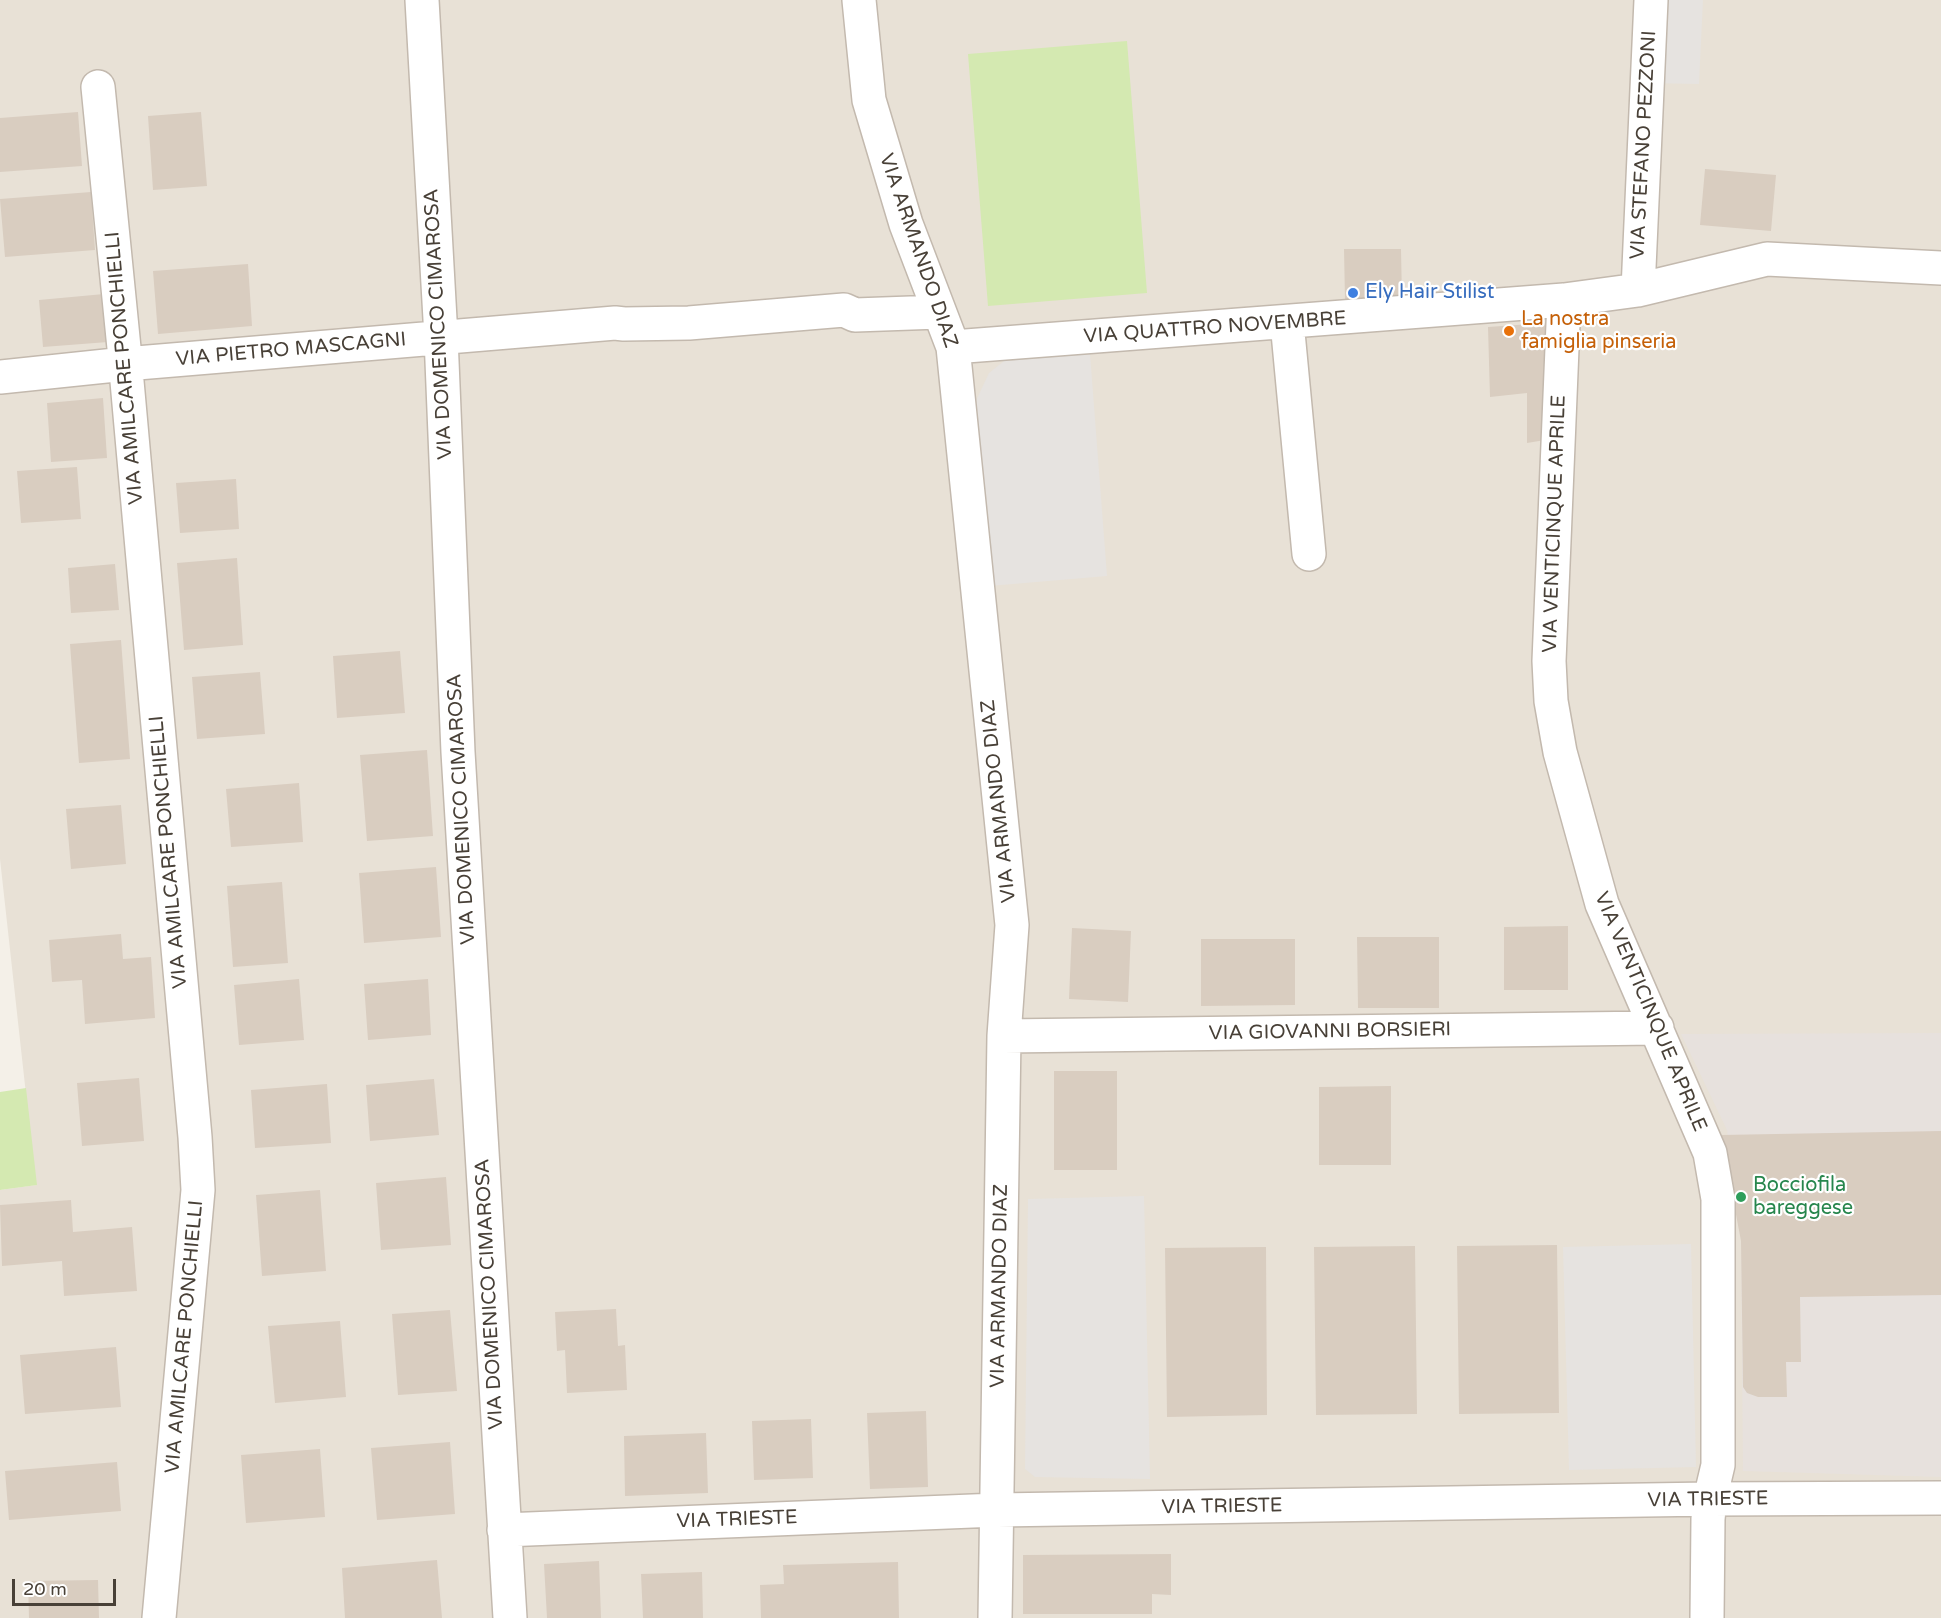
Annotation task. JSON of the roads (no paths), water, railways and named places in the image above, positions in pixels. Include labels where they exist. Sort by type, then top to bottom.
[{"type":"street","name":"VIA DOMENICO CIMAROSA","points":[[422,0],[441,338],[458,752],[510,1618]]},
{"type":"street","name":"VIA ARMANDO DIAZ","points":[[859,0],[869,100],[906,224],[953,347],[1012,925],[1004,1036],[995,1618]]},
{"type":"street","name":"VIA STEFANO PEZZONI","points":[[1638,290],[1651,0]]},
{"type":"street","name":"VIA AMILCARE PONCHIELLI","points":[[98,87],[191,1090],[198,1190],[159,1618]]},
{"type":"street","name":"VIA QUATTRO NOVEMBRE","points":[[953,347],[1564,300],[1638,290],[1767,259],[1941,268]]},
{"type":"street","name":"VIA VENTICINQUE APRILE","points":[[1564,300],[1550,661],[1551,701],[1560,752],[1602,904],[1710,1154],[1718,1199],[1718,1465],[1708,1520],[1707,1618]]},
{"type":"street","name":"VIA PIETRO MASCAGNI","points":[[0,377],[125,364],[615,323],[689,323],[844,310],[855,315],[939,312]]},
{"type":"street","points":[[1287,322],[1309,554]]},
{"type":"street","name":"VIA GIOVANNI BORSIERI","points":[[1004,1036],[1657,1028]]},
{"type":"street","name":"VIA TRIESTE","points":[[504,1530],[997,1510],[1710,1499],[1941,1498]]},
{"type":"place","name":"Ely Hair Stilist","points":[[1353,293]]},
{"type":"place","name":"La nostra famiglia pinseria","points":[[1509,331]]},
{"type":"place","name":"Bocciofila bareggese","points":[[1741,1197]]}]
